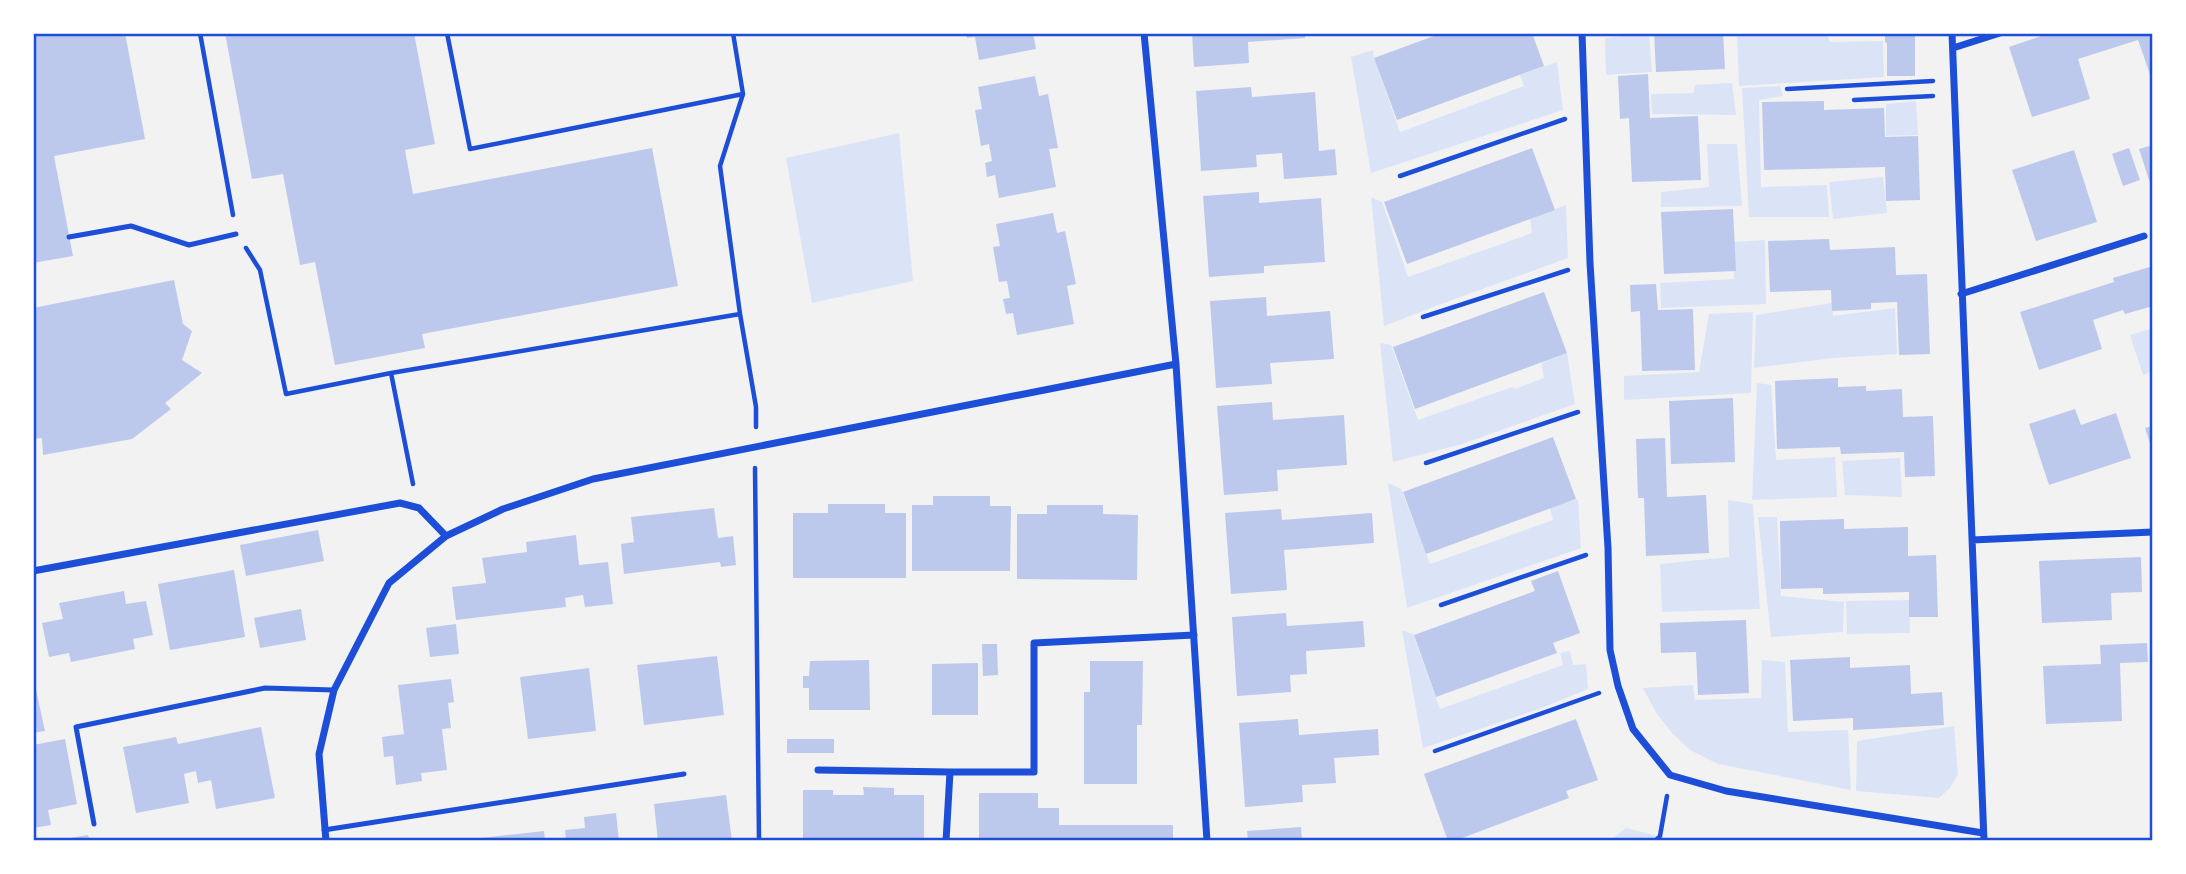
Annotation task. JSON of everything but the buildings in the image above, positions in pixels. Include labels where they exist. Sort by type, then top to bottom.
[{"type":"street","points":[[1144,33],[1176,364],[1207,841]]},
{"type":"street","points":[[1582,33],[1590,263],[1608,548],[1610,650],[1618,686],[1633,729],[1670,775],[1726,791],[1984,837],[1952,33]]},
{"type":"street","points":[[1953,48],[2000,33]]},
{"type":"street","points":[[1961,294],[2144,236]]},
{"type":"street","points":[[326,841],[319,754],[334,690],[389,583],[446,536],[503,509],[593,479],[1176,364]]},
{"type":"street","points":[[33,571],[400,503],[419,508],[446,536]]},
{"type":"street","points":[[1972,540],[2153,532]]},
{"type":"street","points":[[818,770],[1034,772],[1034,643],[1194,635]]},
{"type":"street","points":[[947,841],[950,772]]},
{"type":"lane","points":[[69,237],[131,226],[189,245],[236,234]]},
{"type":"lane","points":[[94,824],[76,727],[265,688],[334,690]]},
{"type":"lane","points":[[324,830],[684,774]]},
{"type":"path","points":[[200,33],[236,234],[260,270],[286,394],[391,373],[740,314]]},
{"type":"path","points":[[447,33],[470,149],[743,94]]},
{"type":"path","points":[[733,33],[743,94],[720,166],[740,314],[757,407],[755,492],[760,841]]},
{"type":"path","points":[[1787,89],[1954,80]]},
{"type":"path","points":[[1854,100],[1954,94]]},
{"type":"path","points":[[1400,176],[1586,112]]},
{"type":"path","points":[[1423,317],[1590,263]]},
{"type":"path","points":[[391,373],[419,508]]},
{"type":"path","points":[[1426,463],[1600,405]]},
{"type":"path","points":[[1441,605],[1608,548]]},
{"type":"path","points":[[1435,751],[1618,686]]},
{"type":"path","points":[[1655,841],[1660,836],[1670,775]]},
{"type":"shaded area","points":[[1649,33],[1652,72],[1606,75],[1605,38]]},
{"type":"shaded area","points":[[1737,33],[1826,33],[1830,42],[1883,41],[1884,77],[1739,86]]},
{"type":"shaded area","points":[[1373,50],[1400,132],[1524,86],[1520,75],[1557,62],[1563,110],[1371,173],[1351,57]]},
{"type":"shaded area","points":[[1732,83],[1736,115],[1652,114],[1651,94],[1693,93],[1695,85]]},
{"type":"shaded area","points":[[1780,86],[1783,96],[1759,100],[1761,187],[1827,185],[1829,217],[1749,217],[1742,88]]},
{"type":"shaded area","points":[[1916,101],[1918,135],[1886,136],[1886,104]]},
{"type":"shaded area","points":[[899,133],[913,281],[812,303],[786,158]]},
{"type":"shaded area","points":[[1707,144],[1737,144],[1742,206],[1661,207],[1661,192],[1709,187]]},
{"type":"shaded area","points":[[1883,177],[1887,213],[1833,219],[1829,182]]},
{"type":"shaded area","points":[[1371,197],[1382,202],[1408,277],[1532,233],[1530,218],[1566,205],[1568,258],[1384,326]]},
{"type":"shaded area","points":[[1765,240],[1766,304],[1661,308],[1660,283],[1734,279],[1734,242]]},
{"type":"shaded area","points":[[1832,303],[1833,316],[1895,308],[1897,354],[1834,358],[1754,368],[1756,315]]},
{"type":"shaded area","points":[[1753,312],[1751,393],[1624,400],[1624,376],[1699,372],[1709,314]]},
{"type":"shaded area","points":[[2153,328],[2153,371],[2143,375],[2130,335]]},
{"type":"shaded area","points":[[1380,343],[1391,345],[1418,420],[1544,378],[1541,363],[1567,353],[1575,404],[1462,444],[1393,462]]},
{"type":"shaded area","points":[[1757,383],[1771,385],[1776,460],[1835,457],[1837,497],[1752,500]]},
{"type":"shaded area","points":[[1900,458],[1902,497],[1845,495],[1842,461]]},
{"type":"shaded area","points":[[1388,483],[1401,489],[1430,564],[1553,520],[1550,508],[1578,499],[1581,548],[1407,608]]},
{"type":"shaded area","points":[[1728,500],[1753,504],[1760,609],[1662,612],[1660,564],[1729,557]]},
{"type":"shaded area","points":[[1758,517],[1777,517],[1781,596],[1844,602],[1843,632],[1771,637]]},
{"type":"shaded area","points":[[1909,600],[1910,633],[1847,634],[1846,601]]},
{"type":"shaded area","points":[[1402,630],[1413,634],[1440,709],[1563,665],[1560,653],[1570,651],[1573,665],[1586,664],[1588,689],[1542,708],[1423,748]]},
{"type":"shaded area","points":[[1762,660],[1785,662],[1788,732],[1848,730],[1851,790],[1718,764],[1690,750],[1672,733],[1657,714],[1643,688],[1693,685],[1695,700],[1761,698]]},
{"type":"shaded area","points":[[1954,726],[1958,774],[1950,788],[1939,798],[1856,791],[1857,741]]},
{"type":"shaded area","points":[[1626,828],[1677,841],[1609,841]]}]
